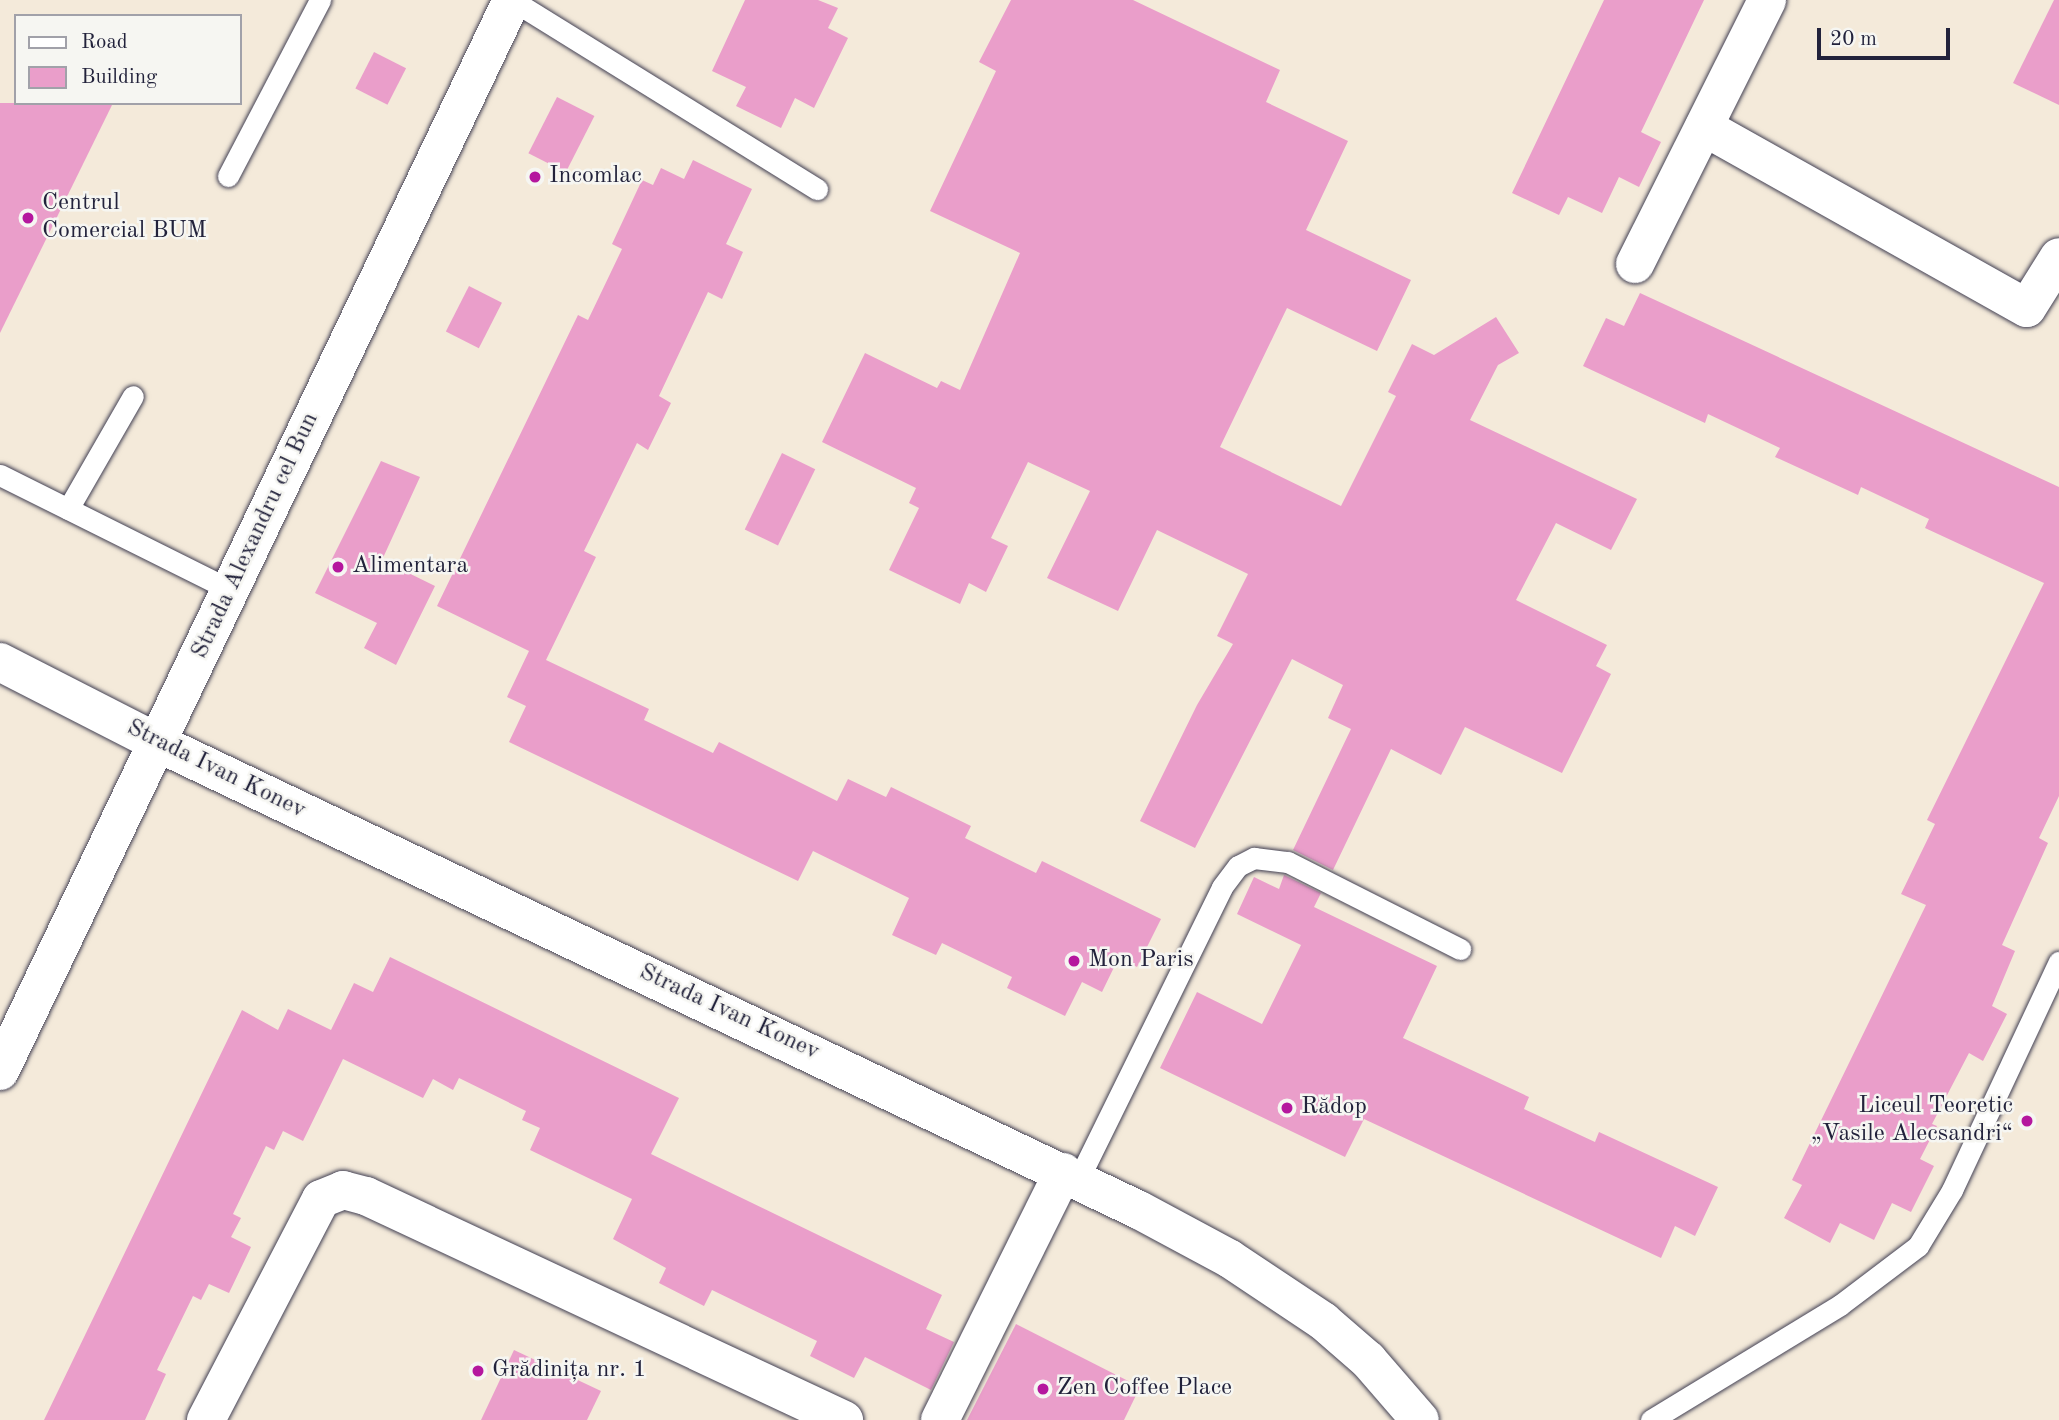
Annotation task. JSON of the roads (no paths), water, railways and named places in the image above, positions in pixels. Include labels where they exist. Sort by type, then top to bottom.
[{"type":"street","name":"Strada Alexandru cel Bun","points":[[0,1071],[512,0]]},
{"type":"street","points":[[1635,264],[1767,0]]},
{"type":"street","points":[[1704,127],[2027,308],[2059,257]]},
{"type":"street","name":"Strada Ivan Konev","points":[[0,662],[158,743],[1070,1176],[1230,1259],[1322,1321],[1368,1360],[1420,1420]]},
{"type":"street","points":[[940,1420],[1070,1176]]},
{"type":"street","points":[[206,1420],[321,1199],[343,1190],[366,1196],[844,1420]]},
{"type":"lane","points":[[228,176],[320,0]]},
{"type":"lane","points":[[512,0],[817,189]]},
{"type":"lane","points":[[68,509],[133,396]]},
{"type":"lane","points":[[0,475],[231,590]]},
{"type":"lane","points":[[1070,1176],[1222,887],[1238,866],[1254,858],[1287,862],[1460,948]]},
{"type":"lane","points":[[1651,1420],[1840,1305],[1918,1246],[1952,1190],[2059,962]]},
{"type":"place","name":"Incomlac","points":[[535,177]]},
{"type":"place","name":"Centrul Comercial BUM","points":[[28,218]]},
{"type":"place","name":"Alimentara","points":[[338,567]]},
{"type":"place","name":"Mon Paris","points":[[1074,961]]},
{"type":"place","name":"Rădop","points":[[1287,1108]]},
{"type":"place","name":"Liceul Teoretic „Vasile Alecsandri“","points":[[2027,1121]]},
{"type":"place","name":"Grădinița nr. 1","points":[[478,1371]]},
{"type":"place","name":"Zen Coffee Place","points":[[1043,1389]]}]
